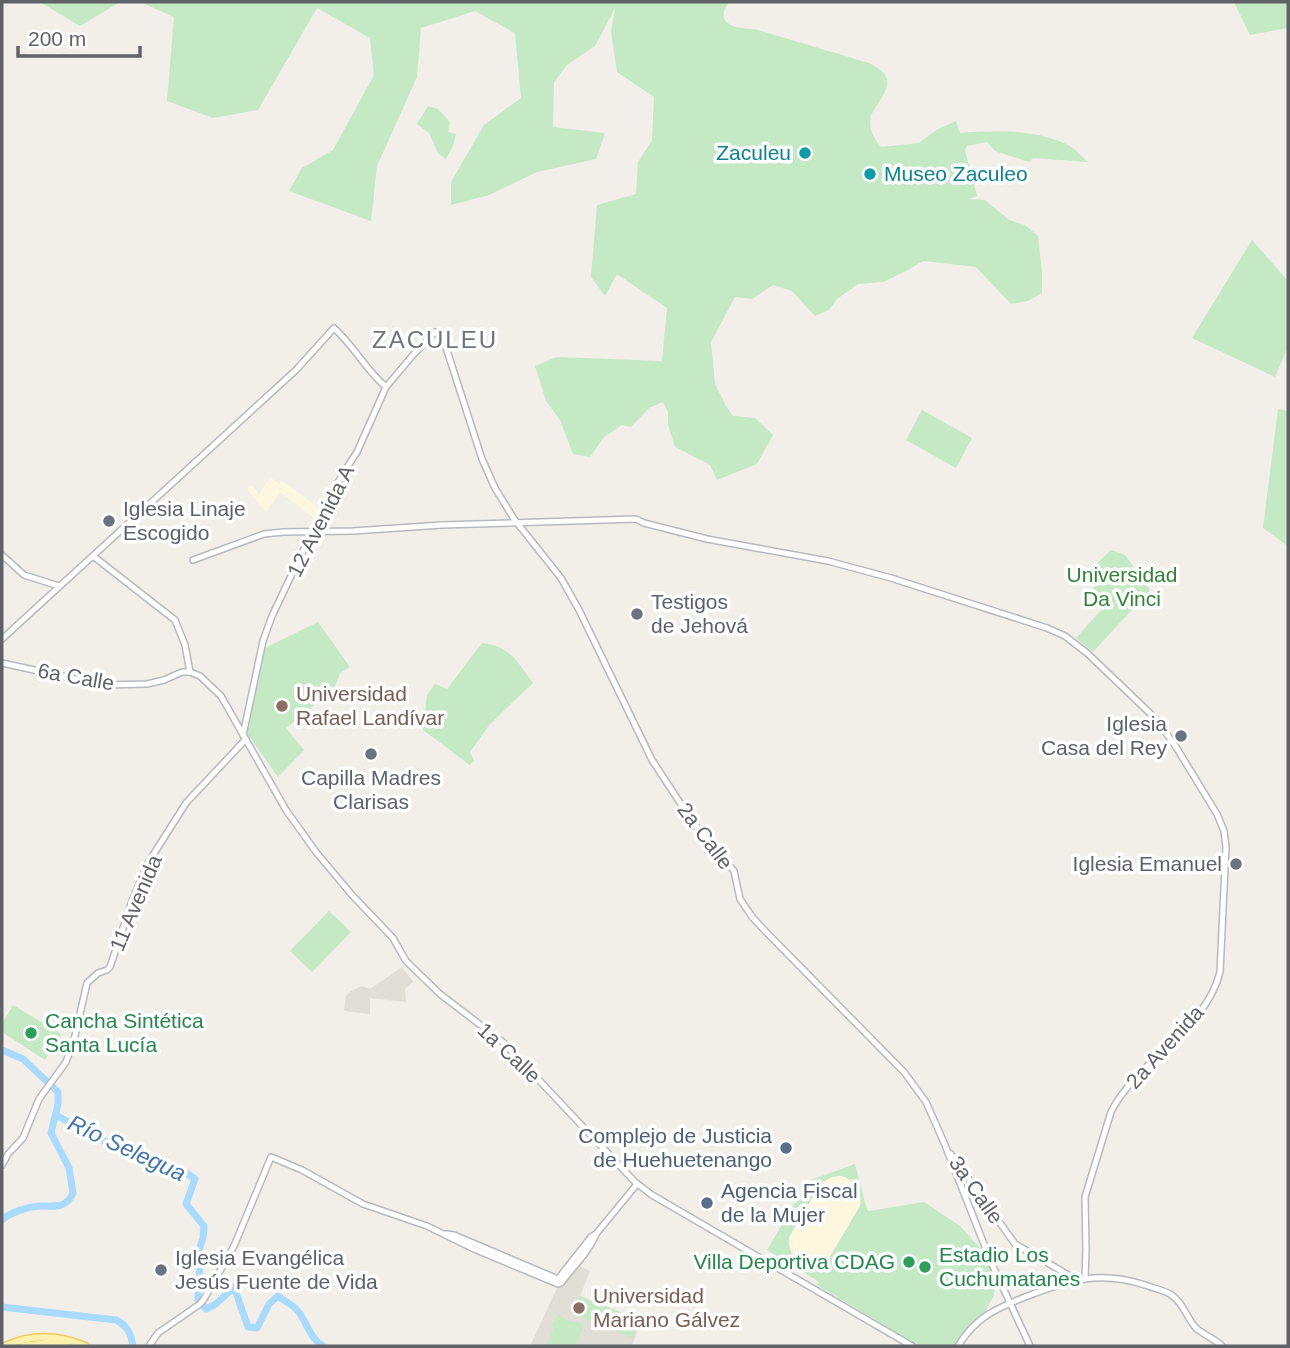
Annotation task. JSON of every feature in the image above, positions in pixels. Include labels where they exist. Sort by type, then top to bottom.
[{"type":"main road","points":[[5,1346],[24,1339],[48,1337],[85,1346]]},
{"type":"main road","points":[[23,1346],[42,1343],[67,1346]]},
{"type":"street","points":[[2,639],[296,370],[334,328],[345,338],[376,379],[386,387]]},
{"type":"street","name":"12 Avenida A","points":[[244,737],[263,641],[312,532],[357,452],[386,387],[427,339],[435,332],[441,332]]},
{"type":"street","name":"2a Calle","points":[[441,332],[482,458],[495,488],[516,522],[561,578],[652,760],[692,821],[733,871],[740,899],[753,918],[904,1072],[926,1102],[1030,1346]]},
{"type":"street","name":"2a Avenida","points":[[193,560],[264,534],[636,519],[707,539],[828,561],[882,575],[1047,628],[1065,636],[1087,653],[1150,712],[1176,747],[1217,814],[1224,831],[1226,847],[1218,979],[1193,1022],[1158,1054],[1116,1101],[1111,1112],[1085,1198],[1085,1278]]},
{"type":"street","points":[[2,555],[24,575],[59,586]]},
{"type":"street","points":[[93,556],[174,620],[185,645],[190,672]]},
{"type":"street","name":"6a Calle","points":[[2,663],[103,685],[147,684],[164,680],[182,671],[190,672]]},
{"type":"street","name":"1a Calle","points":[[190,672],[200,677],[221,696],[281,802],[352,895],[393,938],[406,961],[440,994],[504,1044],[637,1184],[912,1346]]},
{"type":"street","name":"11 Avenida","points":[[2,1165],[23,1138],[45,1089],[66,1062],[78,1023],[85,986],[98,973],[110,967],[148,863],[186,803],[244,737]]},
{"type":"street","name":"3a Calle","points":[[945,1146],[1015,1244],[1077,1280]]},
{"type":"street","points":[[149,1346],[158,1333],[204,1299],[234,1246],[271,1157],[302,1170],[363,1204],[454,1235],[560,1281],[637,1184]]},
{"type":"street","points":[[958,1346],[978,1321],[1009,1302],[1077,1280],[1100,1277],[1121,1279],[1167,1292],[1179,1301],[1195,1326],[1222,1346]]},
{"type":"shaded area","points":[[270,477],[279,484],[282,481],[321,509],[315,519],[280,492],[266,512],[247,489],[252,485],[259,495]]},
{"type":"shaded area","points":[[402,967],[413,982],[405,989],[406,1002],[370,998],[370,1014],[344,1011],[346,996],[351,991],[362,986],[370,989]]},
{"type":"shaded area","points":[[845,1176],[858,1189],[860,1206],[828,1260],[821,1265],[806,1266],[793,1256],[788,1243],[789,1237],[821,1183],[832,1177]]},
{"type":"shaded area","name":"Universidad Mariano Gálvez","points":[[580,1266],[590,1271],[580,1296],[641,1320],[632,1346],[530,1346],[558,1286]]},
{"type":"green space","points":[[40,2],[120,2],[80,26]]},
{"type":"green space","points":[[140,2],[729,2],[724,15],[729,24],[869,63],[885,74],[885,93],[871,115],[870,124],[881,147],[919,143],[938,129],[956,121],[960,133],[1014,132],[1053,139],[1072,147],[1088,162],[1033,158],[1029,162],[995,151],[987,142],[967,146],[965,150],[977,196],[968,199],[985,200],[1009,220],[1025,225],[1038,236],[1042,293],[1028,301],[1011,304],[976,267],[923,261],[883,282],[858,284],[837,299],[829,310],[815,316],[792,291],[773,285],[752,299],[735,297],[711,342],[715,384],[733,416],[755,418],[773,435],[757,464],[717,480],[710,465],[675,447],[668,424],[668,412],[663,402],[649,408],[631,427],[622,425],[604,437],[590,457],[573,454],[560,420],[546,401],[535,366],[557,357],[662,361],[667,308],[617,274],[605,296],[591,277],[597,205],[636,194],[638,162],[652,140],[654,97],[617,72],[611,32],[615,8],[595,46],[567,65],[554,82],[553,127],[605,133],[596,159],[537,172],[489,195],[451,205],[451,182],[484,125],[521,98],[515,33],[475,11],[421,28],[417,77],[377,166],[371,221],[289,191],[302,168],[333,150],[374,75],[370,38],[317,8],[258,110],[213,118],[167,101],[174,17]]},
{"type":"green space","points":[[1234,2],[1288,2],[1288,28],[1250,35]]},
{"type":"green space","points":[[428,106],[438,109],[450,122],[448,132],[456,134],[446,159],[438,153],[429,133],[417,124]]},
{"type":"green space","points":[[1252,240],[1288,281],[1288,347],[1275,377],[1192,338]]},
{"type":"green space","points":[[1278,409],[1288,411],[1288,546],[1263,528]]},
{"type":"green space","points":[[922,410],[972,438],[956,468],[906,440]]},
{"type":"green space","name":"Universidad Da Vinci","points":[[1111,550],[1125,555],[1150,590],[1093,652],[1076,638],[1102,609],[1088,594],[1101,580],[1090,570]]},
{"type":"green space","name":"Universidad Rafael Landívar","points":[[318,622],[350,667],[340,673],[334,689],[286,728],[304,750],[278,777],[247,733],[263,649]]},
{"type":"green space","points":[[482,643],[506,651],[533,683],[490,724],[470,752],[474,761],[470,765],[423,730],[427,695],[435,684],[447,689]]},
{"type":"green space","points":[[329,911],[351,932],[312,972],[290,951]]},
{"type":"green space","name":"Cancha Sintética Santa Lucía","points":[[13,1005],[61,1034],[45,1060],[2,1032],[2,1024]]},
{"type":"green space","name":"Villa Deportiva CDAG","points":[[855,1164],[867,1210],[924,1202],[960,1226],[982,1250],[993,1275],[995,1289],[984,1314],[967,1330],[959,1346],[919,1346],[817,1285],[819,1282],[767,1250],[808,1181]],"holes":[[[832,1177],[844,1177],[856,1186],[860,1195],[860,1206],[828,1260],[821,1265],[807,1266],[791,1252],[789,1237],[821,1183]]]},
{"type":"green space","points":[[580,1296],[640,1320],[633,1338],[578,1316],[580,1311],[577,1304]]},
{"type":"green space","points":[[558,1314],[566,1320],[581,1323],[583,1327],[576,1344],[579,1346],[546,1346]]},
{"type":"waterway","name":"Río Selegua","points":[[386,2],[391,2]]},
{"type":"waterway","name":"Río Selegua","points":[[2,1050],[23,1059],[58,1092],[51,1133],[69,1168],[73,1193],[63,1204],[24,1209],[2,1220]]},
{"type":"waterway","name":"Río Selegua","points":[[56,1115],[99,1139],[133,1148],[159,1162],[177,1167],[195,1179],[186,1204],[204,1226],[198,1253],[198,1300],[206,1309],[216,1304],[234,1287],[248,1327],[257,1328],[269,1304],[278,1296],[297,1310],[314,1339],[323,1346]]},
{"type":"waterway","name":"Río Selegua","points":[[2,1307],[116,1320],[128,1331],[133,1346]]},
{"type":"place","name":"Zaculeu","points":[[805,153]]},
{"type":"place","name":"Museo Zaculeo","points":[[870,174]]},
{"type":"place","name":"Iglesia Linaje Escogido","points":[[109,521]]},
{"type":"place","name":"Testigos de Jehová","points":[[637,614]]},
{"type":"place","name":"Universidad Rafael Landívar","points":[[282,706]]},
{"type":"place","name":"Iglesia Casa del Rey","points":[[1181,736]]},
{"type":"place","name":"Capilla Madres Clarisas","points":[[371,754]]},
{"type":"place","name":"Iglesia Emanuel","points":[[1236,864]]},
{"type":"place","name":"Cancha Sintética Santa Lucía","points":[[31,1033]]},
{"type":"place","name":"Complejo de Justicia de Huehuetenango","points":[[786,1148]]},
{"type":"place","name":"Agencia Fiscal de la Mujer","points":[[707,1203]]},
{"type":"place","name":"Villa Deportiva CDAG","points":[[909,1262]]},
{"type":"place","name":"Estadio Los Cuchumatanes","points":[[925,1267]]},
{"type":"place","name":"Iglesia Evangélica Jesús Fuente de Vida","points":[[161,1270]]},
{"type":"place","name":"Universidad Mariano Gálvez","points":[[579,1308]]},
{"type":"district","name":"ZACULEU","points":[[435,340]]}]
